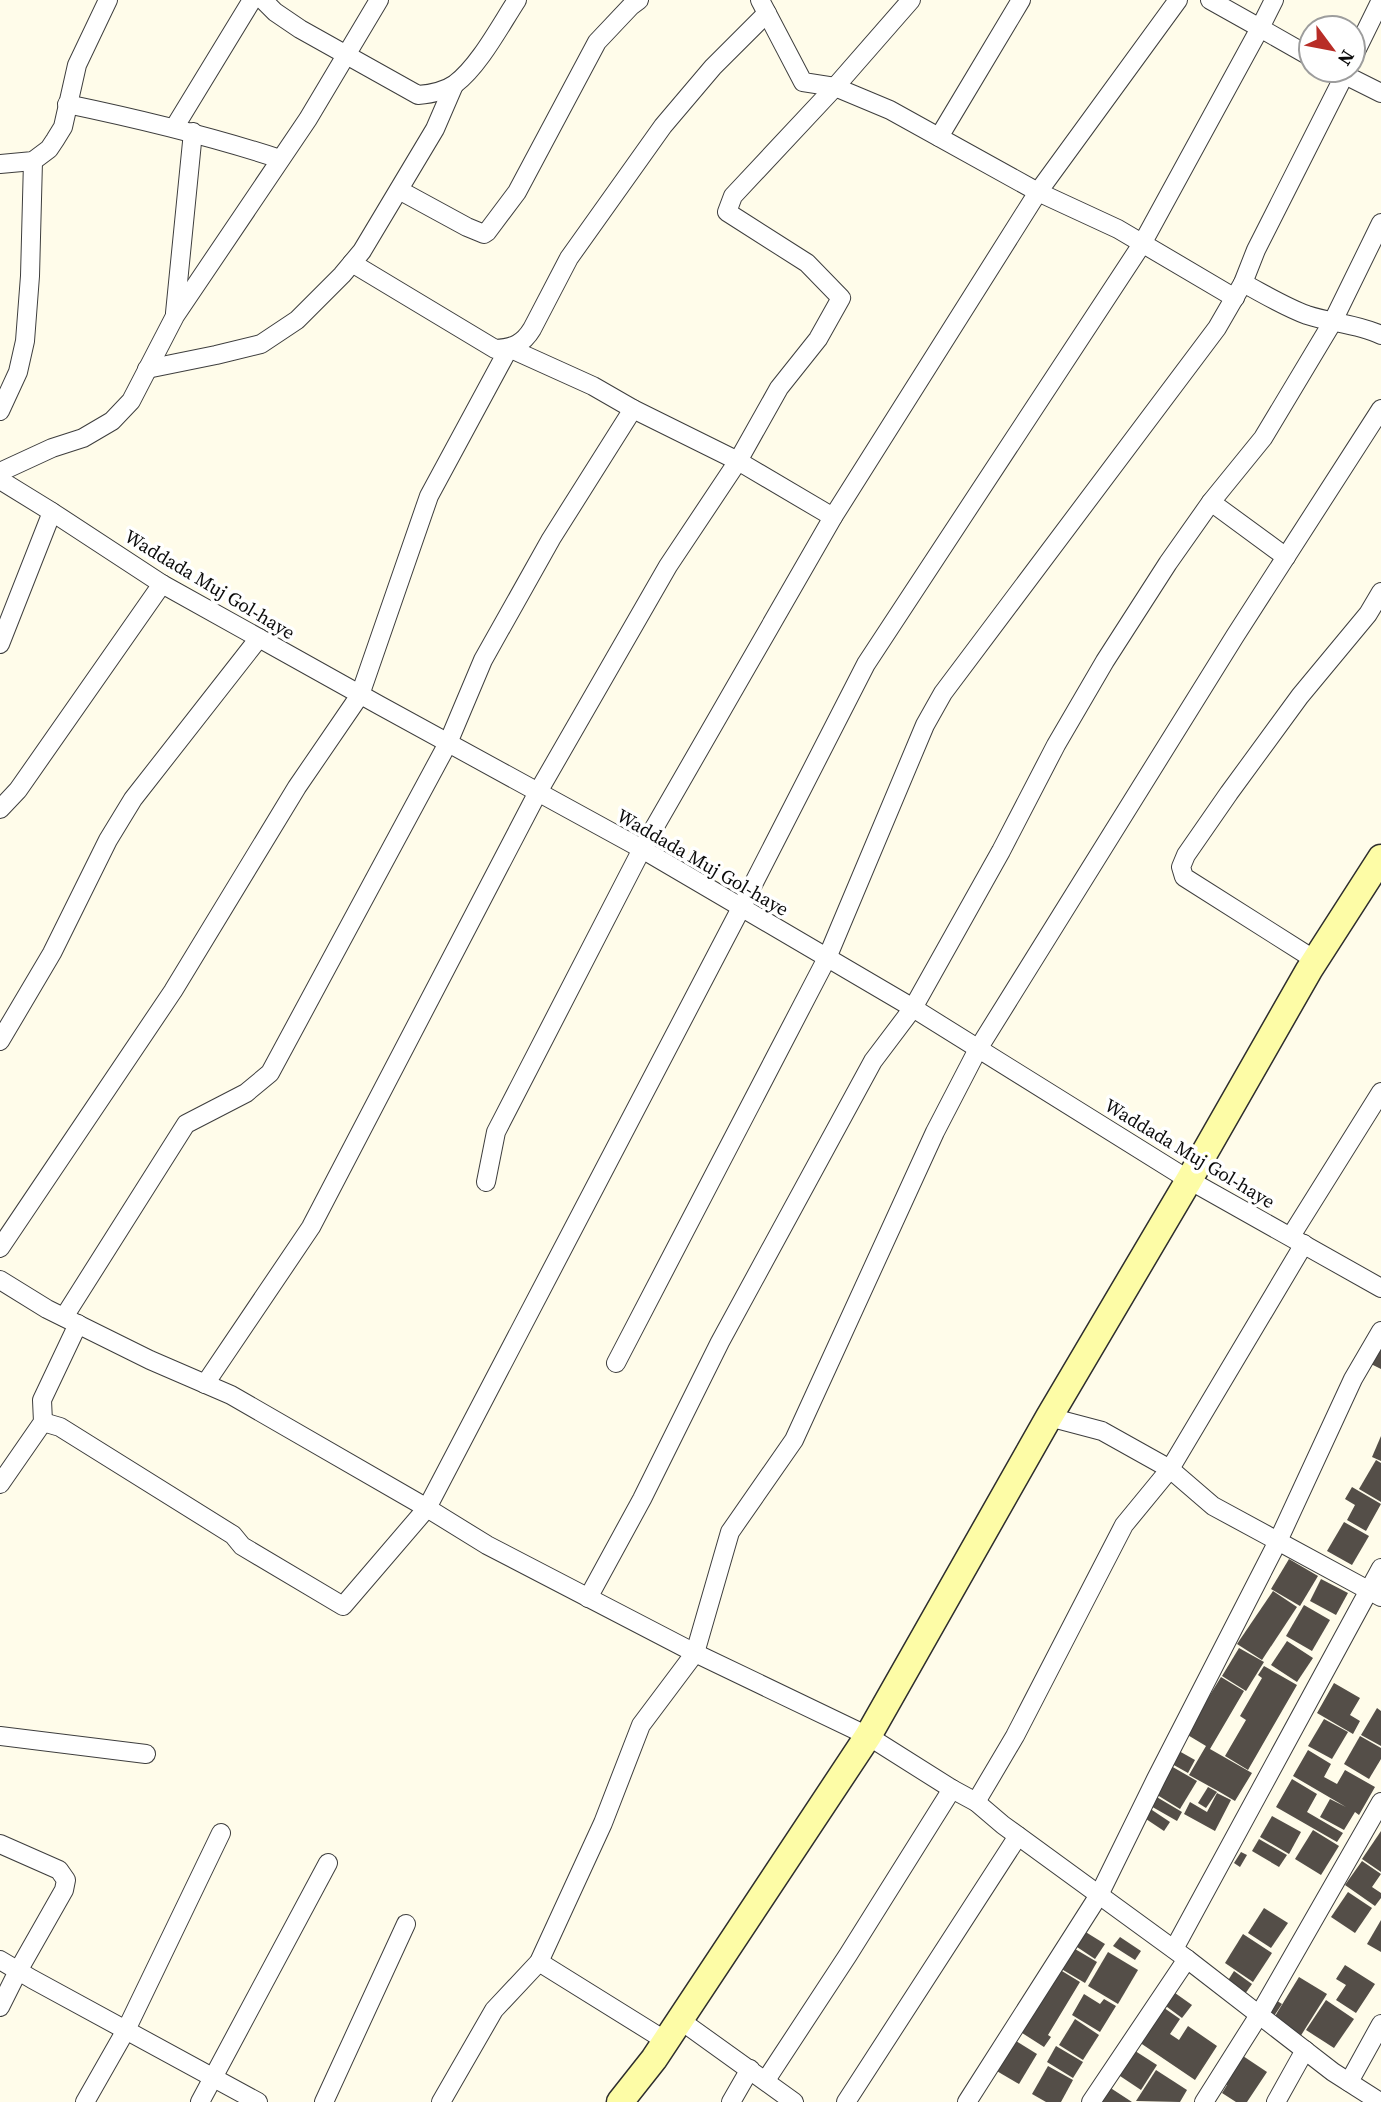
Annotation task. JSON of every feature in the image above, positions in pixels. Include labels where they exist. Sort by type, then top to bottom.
[{"type":"main road","points":[[620,2102],[673,2030],[867,1735],[1315,960],[1381,858]]},
{"type":"street","points":[[0,164],[33,161],[49,149],[63,127],[66,104],[77,65],[108,0]]},
{"type":"street","points":[[174,128],[252,0]]},
{"type":"street","points":[[263,0],[300,29],[418,95],[430,94],[454,85]]},
{"type":"street","points":[[0,472],[52,448],[82,438],[112,421],[131,401],[175,316],[308,119],[379,0]]},
{"type":"street","points":[[147,369],[261,344],[297,320],[362,251],[435,129],[454,85],[480,58],[517,0]]},
{"type":"street","points":[[399,190],[467,228],[484,234],[487,232],[517,192],[597,42],[639,0]]},
{"type":"street","points":[[205,1384],[311,1227],[538,792],[668,566],[738,461],[779,388],[818,339],[841,298],[807,263],[727,212],[733,196],[835,87],[911,0]]},
{"type":"street","points":[[939,137],[1021,0]]},
{"type":"street","points":[[486,1182],[496,1132],[642,849],[832,517],[1038,192],[1178,0]]},
{"type":"street","points":[[1210,0],[1297,49]]},
{"type":"street","points":[[43,1422],[60,1427],[233,1535],[242,1546],[344,1606],[427,1508],[866,664],[1142,243],[1274,0]]},
{"type":"street","points":[[1367,28],[1381,0]]},
{"type":"street","points":[[352,263],[495,349],[509,348],[526,339],[569,258],[663,126],[763,6],[803,82],[835,87],[890,110],[1038,192],[1118,229],[1239,291],[1332,323],[1371,330],[1381,335]]},
{"type":"street","points":[[616,1363],[827,958],[925,725],[943,693],[1217,328],[1239,291],[1336,84]]},
{"type":"street","points":[[1364,84],[1381,93]]},
{"type":"street","points":[[66,104],[193,132],[281,159]]},
{"type":"street","points":[[175,316],[193,132]]},
{"type":"street","points":[[0,411],[18,372],[25,341],[30,276],[33,161]]},
{"type":"street","points":[[588,1598],[642,1499],[720,1342],[873,1060],[913,1008],[1098,673],[1168,563],[1211,502],[1263,438],[1332,323],[1381,223]]},
{"type":"street","points":[[509,348],[593,386],[738,461],[832,517]]},
{"type":"street","points":[[0,1248],[173,991],[297,787],[360,695],[429,496],[509,348]]},
{"type":"street","points":[[0,1484],[43,1422],[42,1400],[71,1320],[186,1124],[246,1093],[270,1073],[447,743],[483,660],[551,539],[633,409]]},
{"type":"street","points":[[441,2102],[494,2010],[539,1962],[603,1823],[641,1725],[695,1653],[730,1532],[794,1440],[929,1145],[978,1049],[1381,409]]},
{"type":"street","name":"Waddada Muj Gol-haye","points":[[0,481],[163,584],[642,849],[913,1008],[1189,1180],[1381,1288]]},
{"type":"street","points":[[1211,502],[1286,557]]},
{"type":"street","points":[[0,644],[52,512]]},
{"type":"street","points":[[0,809],[18,790],[163,584]]},
{"type":"street","points":[[1315,960],[1184,877],[1181,867],[1186,855],[1237,782],[1300,696],[1368,614],[1381,592]]},
{"type":"street","points":[[0,1041],[7,1014],[52,953],[108,840],[133,799],[259,638]]},
{"type":"street","points":[[976,1802],[1015,1736],[1124,1525],[1170,1469],[1381,1092]]},
{"type":"street","points":[[0,1280],[150,1360],[231,1395],[487,1545],[695,1653],[867,1735],[976,1802],[1305,2050],[1380,2102]]},
{"type":"street","points":[[967,2102],[1099,1895],[1278,1541],[1353,1379],[1381,1331]]},
{"type":"street","points":[[1049,1417],[1102,1431],[1170,1469],[1213,1506],[1375,1593]]},
{"type":"street","points":[[1091,2102],[1180,1954],[1375,1593],[1381,1568]]},
{"type":"street","points":[[0,1736],[146,1754]]},
{"type":"street","points":[[766,2080],[952,1789]]},
{"type":"street","points":[[1204,2102],[1259,2015],[1381,1802]]},
{"type":"street","points":[[85,2102],[126,2029],[221,1833]]},
{"type":"street","points":[[846,2102],[1018,1836]]},
{"type":"street","points":[[0,1844],[59,1870],[66,1880],[64,1890],[0,2007]]},
{"type":"street","points":[[201,2102],[328,1863]]},
{"type":"street","points":[[324,2102],[406,1924]]},
{"type":"street","points":[[0,1960],[258,2102]]},
{"type":"street","points":[[539,1962],[750,2069],[794,2102]]},
{"type":"street","points":[[1349,2082],[1381,2024]]},
{"type":"street","points":[[1276,2102],[1305,2050]]},
{"type":"street","points":[[731,2102],[750,2069]]},
{"type":"building","points":[[1381,1340],[1381,1369],[1369,1363]]},
{"type":"building","points":[[1381,1436],[1381,1461],[1372,1457]]},
{"type":"building","points":[[1376,1460],[1381,1463],[1381,1502],[1359,1489]]},
{"type":"building","points":[[1352,1487],[1381,1504],[1366,1531],[1347,1520],[1355,1505],[1345,1499]]},
{"type":"building","points":[[1344,1522],[1369,1536],[1352,1565],[1327,1551]]},
{"type":"building","points":[[1289,1559],[1318,1576],[1300,1606],[1271,1589]]},
{"type":"building","points":[[1321,1579],[1348,1593],[1336,1615],[1310,1601]]},
{"type":"building","points":[[1273,1591],[1297,1607],[1262,1660],[1237,1644]]},
{"type":"building","points":[[1304,1605],[1330,1620],[1312,1651],[1286,1636]]},
{"type":"building","points":[[1287,1641],[1313,1658],[1297,1682],[1271,1665]]},
{"type":"building","points":[[1239,1648],[1264,1662],[1246,1691],[1222,1676]]},
{"type":"building","points":[[1264,1666],[1297,1685],[1248,1770],[1225,1756],[1246,1720],[1240,1716],[1262,1678],[1258,1675]]},
{"type":"building","points":[[1221,1677],[1244,1691],[1210,1749],[1252,1773],[1235,1801],[1189,1775],[1206,1746],[1186,1734]]},
{"type":"building","points":[[1334,1683],[1360,1698],[1350,1715],[1360,1721],[1353,1734],[1317,1713]]},
{"type":"building","points":[[1377,1708],[1381,1711],[1381,1746],[1361,1735]]},
{"type":"building","points":[[1324,1719],[1348,1732],[1332,1759],[1308,1746]]},
{"type":"building","points":[[1360,1736],[1381,1748],[1381,1759],[1369,1779],[1344,1764]]},
{"type":"building","points":[[1308,1750],[1331,1764],[1324,1777],[1337,1784],[1345,1770],[1375,1787],[1359,1815],[1355,1812],[1344,1830],[1320,1817],[1330,1799],[1346,1807],[1293,1776]]},
{"type":"building","points":[[1179,1751],[1195,1760],[1188,1773],[1172,1764]]},
{"type":"building","points":[[1171,1766],[1197,1781],[1180,1809],[1154,1793]]},
{"type":"building","points":[[1292,1779],[1317,1794],[1307,1812],[1343,1833],[1337,1842],[1276,1807]]},
{"type":"building","points":[[1208,1787],[1217,1792],[1206,1808],[1198,1803]]},
{"type":"building","points":[[1217,1793],[1231,1800],[1215,1831],[1184,1814],[1190,1802],[1207,1812]]},
{"type":"building","points":[[1155,1796],[1182,1812],[1177,1821],[1149,1805]]},
{"type":"building","points":[[1149,1808],[1170,1822],[1164,1831],[1143,1817]]},
{"type":"building","points":[[1272,1816],[1301,1832],[1289,1854],[1260,1837]]},
{"type":"building","points":[[1313,1830],[1339,1846],[1321,1875],[1295,1859]]},
{"type":"building","points":[[1381,1831],[1381,1872],[1362,1859]]},
{"type":"building","points":[[1259,1839],[1287,1855],[1279,1867],[1252,1851]]},
{"type":"building","points":[[1241,1852],[1247,1855],[1240,1867],[1234,1863]]},
{"type":"building","points":[[1362,1861],[1381,1874],[1372,1887],[1381,1893],[1375,1906],[1345,1885]]},
{"type":"building","points":[[1348,1892],[1372,1908],[1355,1933],[1331,1917]]},
{"type":"building","points":[[1264,1908],[1288,1923],[1271,1948],[1248,1933]]},
{"type":"building","points":[[1381,1920],[1381,1952],[1367,1944]]},
{"type":"building","points":[[1084,1931],[1105,1944],[1095,1959],[1074,1945]]},
{"type":"building","points":[[1243,1934],[1272,1953],[1253,1982],[1225,1963]]},
{"type":"building","points":[[1120,1937],[1141,1951],[1135,1960],[1113,1946]]},
{"type":"building","points":[[1070,1946],[1097,1962],[1085,1983],[1058,1967]]},
{"type":"building","points":[[1108,1952],[1138,1970],[1118,2004],[1088,1986]]},
{"type":"building","points":[[1345,1965],[1375,1984],[1356,2013],[1336,2000],[1346,1985],[1336,1979]]},
{"type":"building","points":[[1057,1968],[1080,1982],[1048,2035],[1051,2037],[1044,2047],[1019,2031]]},
{"type":"building","points":[[1234,1971],[1252,1984],[1245,1994],[1227,1982]]},
{"type":"building","points":[[1299,1977],[1327,1994],[1300,2037],[1272,2021]]},
{"type":"building","points":[[1168,1988],[1192,2005],[1182,2018],[1159,2001]]},
{"type":"building","points":[[1084,1994],[1100,2004],[1104,1999],[1116,2006],[1100,2032],[1072,2015]]},
{"type":"building","points":[[1271,1997],[1282,2004],[1270,2022],[1260,2015]]},
{"type":"building","points":[[1326,2000],[1354,2019],[1334,2048],[1306,2030]]},
{"type":"building","points":[[1157,2003],[1180,2019],[1170,2034],[1179,2040],[1188,2026],[1217,2046],[1195,2080],[1133,2038]]},
{"type":"building","points":[[1075,2019],[1099,2035],[1083,2060],[1059,2045]]},
{"type":"building","points":[[1013,2039],[1037,2054],[1019,2084],[995,2070]]},
{"type":"building","points":[[1056,2046],[1083,2062],[1073,2078],[1047,2062]]},
{"type":"building","points":[[1129,2047],[1157,2065],[1141,2090],[1114,2072]]},
{"type":"building","points":[[1237,2052],[1267,2072],[1247,2102],[1236,2102],[1222,2093],[1227,2085],[1219,2080]]},
{"type":"building","points":[[1048,2066],[1073,2080],[1061,2102],[1046,2102],[1032,2094]]},
{"type":"building","points":[[1156,2070],[1187,2090],[1180,2102],[1136,2101]]},
{"type":"building","points":[[1106,2085],[1132,2102],[1095,2102]]}]
